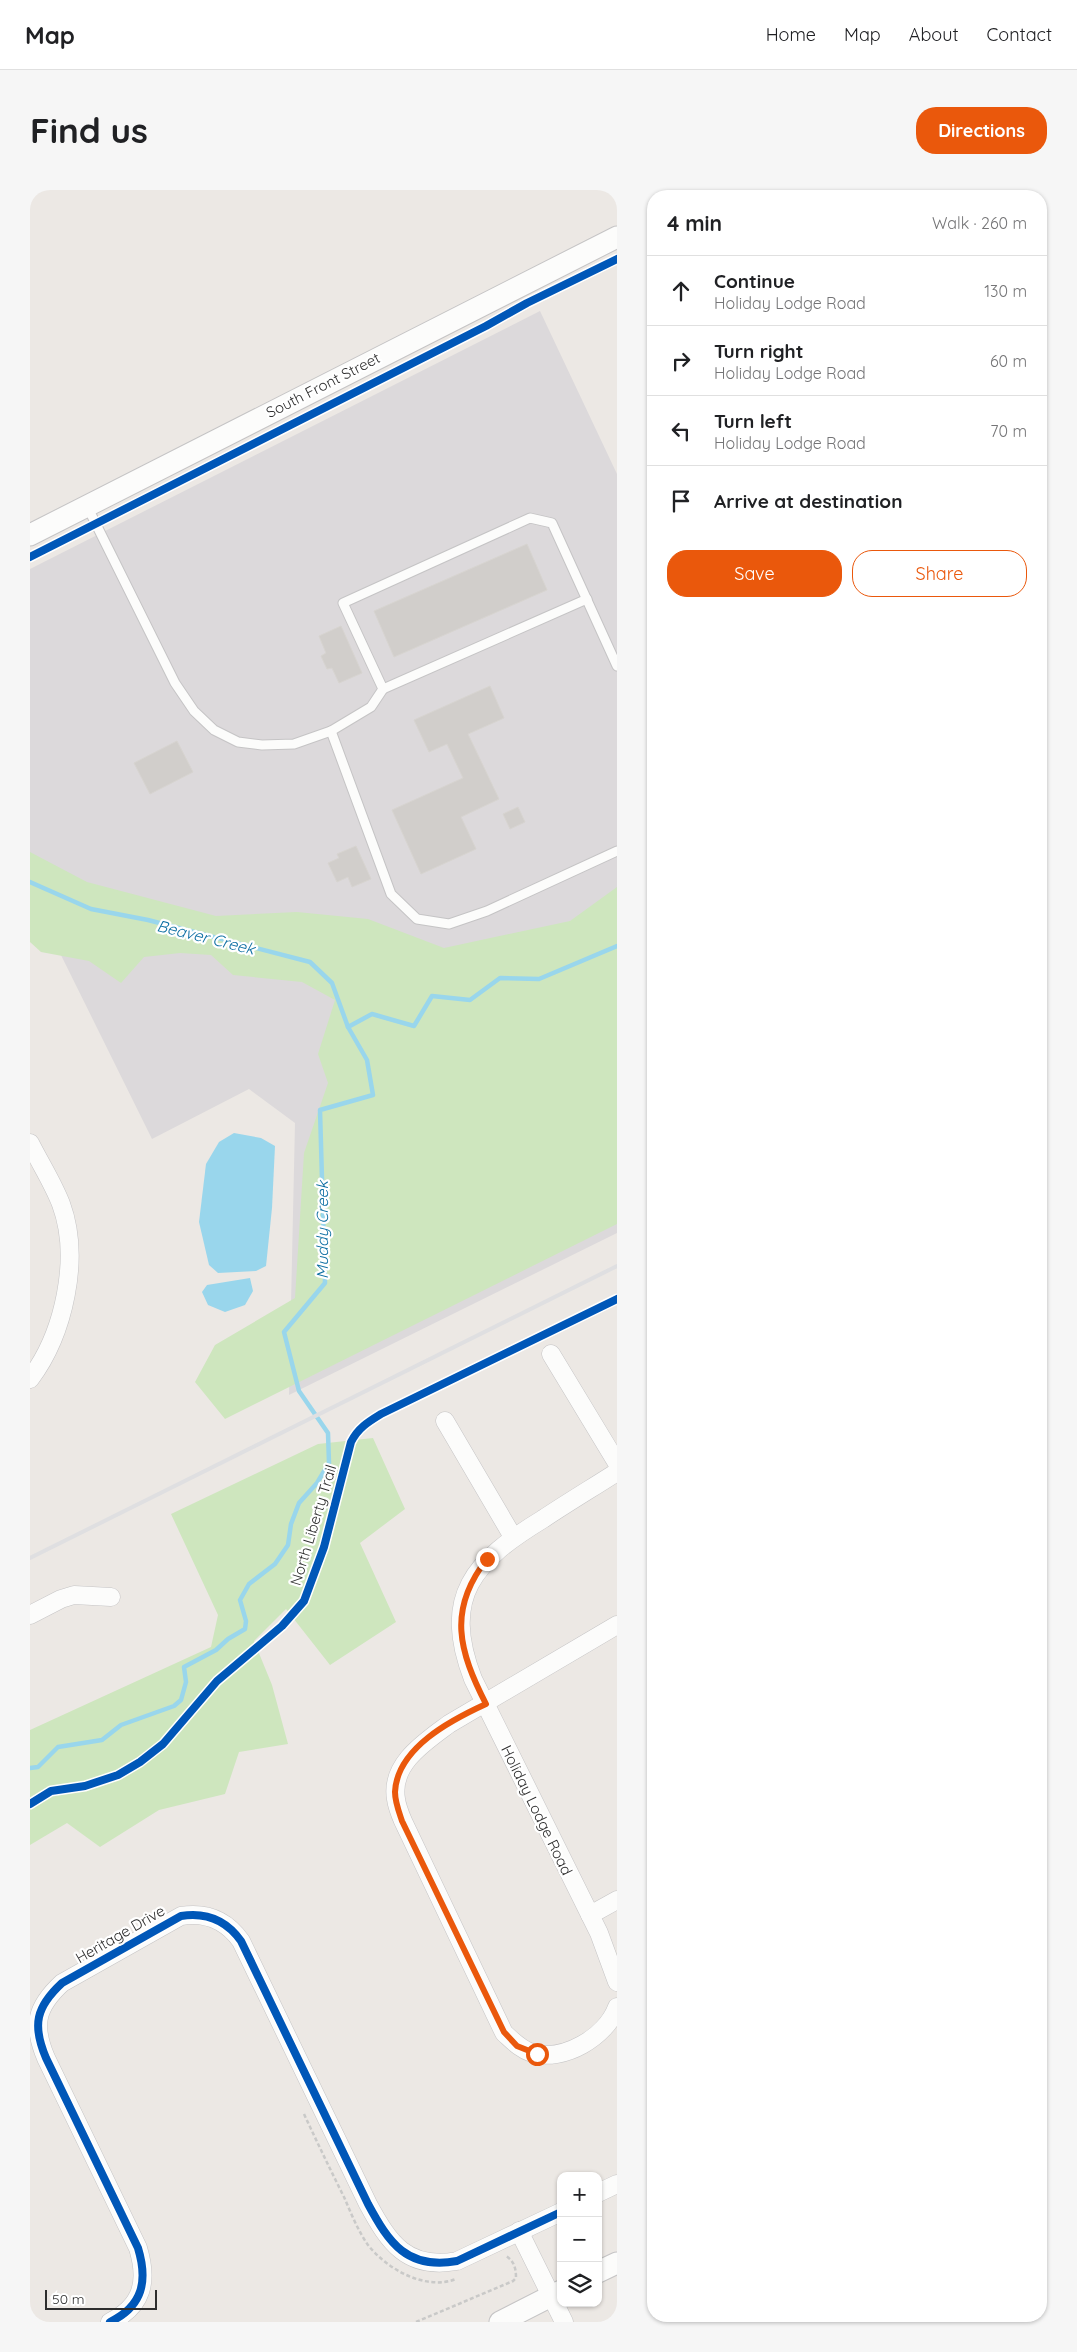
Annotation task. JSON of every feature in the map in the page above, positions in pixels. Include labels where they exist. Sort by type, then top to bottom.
[{"type":"street","name":"South Front Street","points":[[30,535],[617,237]]},
{"type":"street","points":[[30,1143],[61,1205],[68,1244],[66,1292],[56,1335],[30,1379]]},
{"type":"street","points":[[551,1354],[617,1463]]},
{"type":"street","points":[[445,1421],[513,1537]]},
{"type":"street","name":"Holiday Lodge Road","points":[[617,1472],[513,1537],[494,1552],[480,1567],[471,1582],[461,1615],[465,1658],[599,1933],[617,1982]]},
{"type":"street","points":[[30,1615],[61,1599],[74,1595],[111,1597]]},
{"type":"street","points":[[617,1625],[433,1736],[406,1761],[397,1780],[395,1790],[402,1821],[504,2032],[517,2046],[530,2052],[545,2054],[580,2046],[607,2026],[617,2007]]},
{"type":"street","points":[[590,1915],[617,1900]]},
{"type":"street","name":"Heritage Drive","points":[[110,2322],[121,2317],[138,2299],[143,2282],[142,2262],[138,2248],[43,2052],[38,2035],[38,2018],[48,1995],[62,1983],[181,1916],[194,1914],[215,1918],[229,1927],[242,1941],[368,2204],[384,2232],[398,2248],[424,2262],[447,2263],[468,2257],[519,2231]]},
{"type":"street","points":[[602,2191],[617,2184]]},
{"type":"street","points":[[557,2214],[519,2231],[556,2293],[564,2322]]},
{"type":"street","points":[[602,2270],[617,2263]]},
{"type":"street","points":[[500,2322],[556,2293]]},
{"type":"lane","points":[[87,506],[175,683],[194,711],[214,730],[238,742],[262,745],[294,744],[331,731],[370,707],[384,689],[587,599]]},
{"type":"lane","points":[[384,689],[343,603],[530,518],[552,523],[617,666]]},
{"type":"lane","points":[[331,731],[391,894],[417,919],[449,924],[487,911],[617,851]]},
{"type":"shaded area","points":[[540,311],[617,474],[617,1233],[289,1395],[295,1123],[249,1089],[152,1139],[57,947],[30,937],[30,569]]},
{"type":"green space","points":[[30,852],[87,882],[216,916],[297,912],[368,919],[444,948],[570,921],[617,887],[617,1224],[225,1419],[195,1382],[215,1345],[295,1298],[304,1153],[328,1083],[318,1054],[335,1000],[302,982],[233,975],[211,955],[180,953],[144,957],[121,983],[89,961],[41,952],[30,942]]},
{"type":"green space","points":[[373,1438],[405,1509],[360,1543],[396,1622],[330,1665],[286,1609],[254,1641],[272,1685],[288,1744],[239,1752],[225,1794],[159,1810],[100,1847],[67,1823],[30,1845],[30,1730],[211,1647],[218,1615],[171,1514],[318,1444]]},
{"type":"water","points":[[234,1133],[261,1138],[275,1146],[272,1208],[266,1266],[256,1271],[218,1273],[209,1265],[199,1222],[206,1164],[219,1142]]},
{"type":"water","points":[[250,1278],[253,1291],[245,1305],[225,1312],[208,1305],[202,1292],[207,1285]]},
{"type":"building","points":[[527,544],[547,590],[394,657],[374,611]]},
{"type":"building","points":[[341,626],[362,673],[339,683],[332,668],[327,669],[321,656],[326,653],[319,636]]},
{"type":"building","points":[[490,686],[504,718],[468,734],[499,799],[461,817],[476,849],[421,874],[392,810],[463,778],[447,744],[429,752],[414,720]]},
{"type":"building","points":[[177,741],[193,772],[150,794],[134,763]]},
{"type":"building","points":[[518,807],[525,822],[510,829],[503,814]]},
{"type":"building","points":[[356,846],[371,879],[352,887],[348,877],[337,882],[328,863],[339,858],[337,854]]},
{"type":"waterway","name":"Beaver Creek","points":[[30,882],[91,909],[148,920],[310,962],[332,983],[348,1027]]},
{"type":"waterway","name":"Muddy Creek","points":[[30,1768],[38,1767],[58,1747],[102,1740],[121,1725],[174,1706],[181,1700],[186,1682],[184,1667],[216,1650],[228,1639],[245,1629],[246,1621],[240,1600],[249,1584],[275,1564],[288,1545],[291,1524],[299,1503],[317,1483],[329,1463],[328,1433],[299,1391],[284,1332],[325,1283],[320,1110],[373,1095],[367,1060],[348,1027],[372,1014],[414,1026],[432,996],[470,1000],[500,978],[539,979],[617,946]]},
{"type":"railway","points":[[30,1558],[617,1266]]},
{"type":"cycle path","points":[[30,557],[486,326],[527,303],[617,259]]},
{"type":"cycle path","name":"North Liberty Trail","points":[[30,1804],[51,1791],[85,1786],[118,1775],[140,1762],[163,1744],[217,1681],[282,1626],[304,1601],[324,1547],[351,1442],[364,1426],[381,1414],[617,1299]]},
{"type":"cycle path","points":[[110,2322],[121,2316],[136,2300],[142,2282],[141,2260],[138,2248],[46,2058],[39,2036],[39,2017],[47,2000],[62,1983],[181,1916],[199,1915],[215,1919],[229,1928],[241,1941],[368,2204],[392,2242],[402,2250],[412,2257],[425,2261],[440,2263],[457,2261],[557,2214]]},
{"type":"route","points":[[487,1559],[471,1582],[464,1600],[460,1626],[465,1658],[486,1704],[449,1724],[414,1752],[406,1761],[397,1780],[396,1800],[402,1821],[504,2032],[517,2046],[537,2054]]}]
